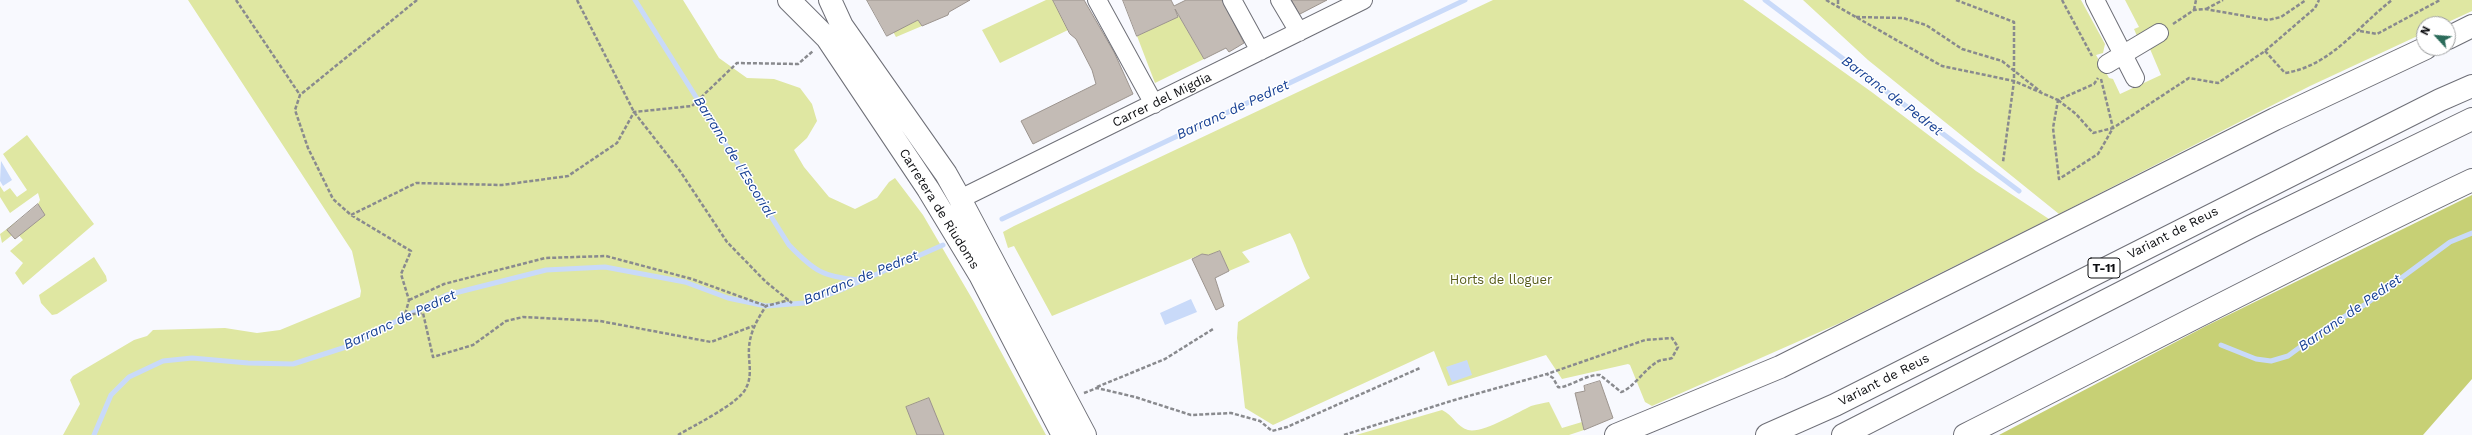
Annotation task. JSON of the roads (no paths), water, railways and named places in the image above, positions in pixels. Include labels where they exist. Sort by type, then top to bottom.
[{"type":"main road","name":"Carretera de Riudoms","points":[[789,0],[827,38],[928,189],[976,269],[1062,435]]},
{"type":"main road","name":"Carretera de Riudoms","points":[[830,0],[842,26],[946,174],[1084,435]]},
{"type":"main road","points":[[2456,34],[2472,26]]},
{"type":"main road","points":[[1616,435],[1780,367],[2268,123],[2416,53]]},
{"type":"main road","name":"Variant de Reus","points":[[1767,435],[1835,405],[2472,85]]},
{"type":"main road","name":"T-11","points":[[1842,435],[2252,226],[2472,119]]},
{"type":"main road","points":[[1965,435],[2133,351],[2351,237],[2472,180]]},
{"type":"street","points":[[1097,0],[1154,104]]},
{"type":"street","points":[[1232,0],[1260,51]]},
{"type":"street","points":[[1280,0],[1299,32]]},
{"type":"street","points":[[2096,0],[2135,78]]},
{"type":"street","name":"Carrer del Migdia","points":[[960,199],[1299,32],[1354,2]]},
{"type":"street","points":[[2101,63],[2123,54],[2159,33]]},
{"type":"water","points":[[1,161],[12,180],[3,186],[0,181]]},
{"type":"water","points":[[1191,299],[1197,312],[1165,325],[1160,313]]},
{"type":"water","points":[[1467,360],[1472,375],[1452,382],[1446,367]]},
{"type":"waterway","name":"Barranc de l'Escorial","points":[[635,0],[789,245],[805,261],[820,271],[836,277],[859,280]]},
{"type":"waterway","name":"Barranc de Pedret","points":[[1002,219],[1465,0]]},
{"type":"waterway","name":"Barranc de Pedret","points":[[1765,0],[2019,191]]},
{"type":"waterway","name":"Barranc de Pedret","points":[[2221,345],[2256,359],[2271,361],[2288,356],[2330,325],[2366,304],[2450,242],[2472,233]]},
{"type":"waterway","name":"Barranc de Pedret","points":[[94,435],[111,395],[129,377],[163,361],[192,358],[248,363],[293,364],[346,347],[447,295],[546,270],[605,267],[685,282],[728,298],[766,306],[804,303],[836,292],[943,245]]},
{"type":"park label","name":"Horts de lloguer","points":[[1501,280]]}]
